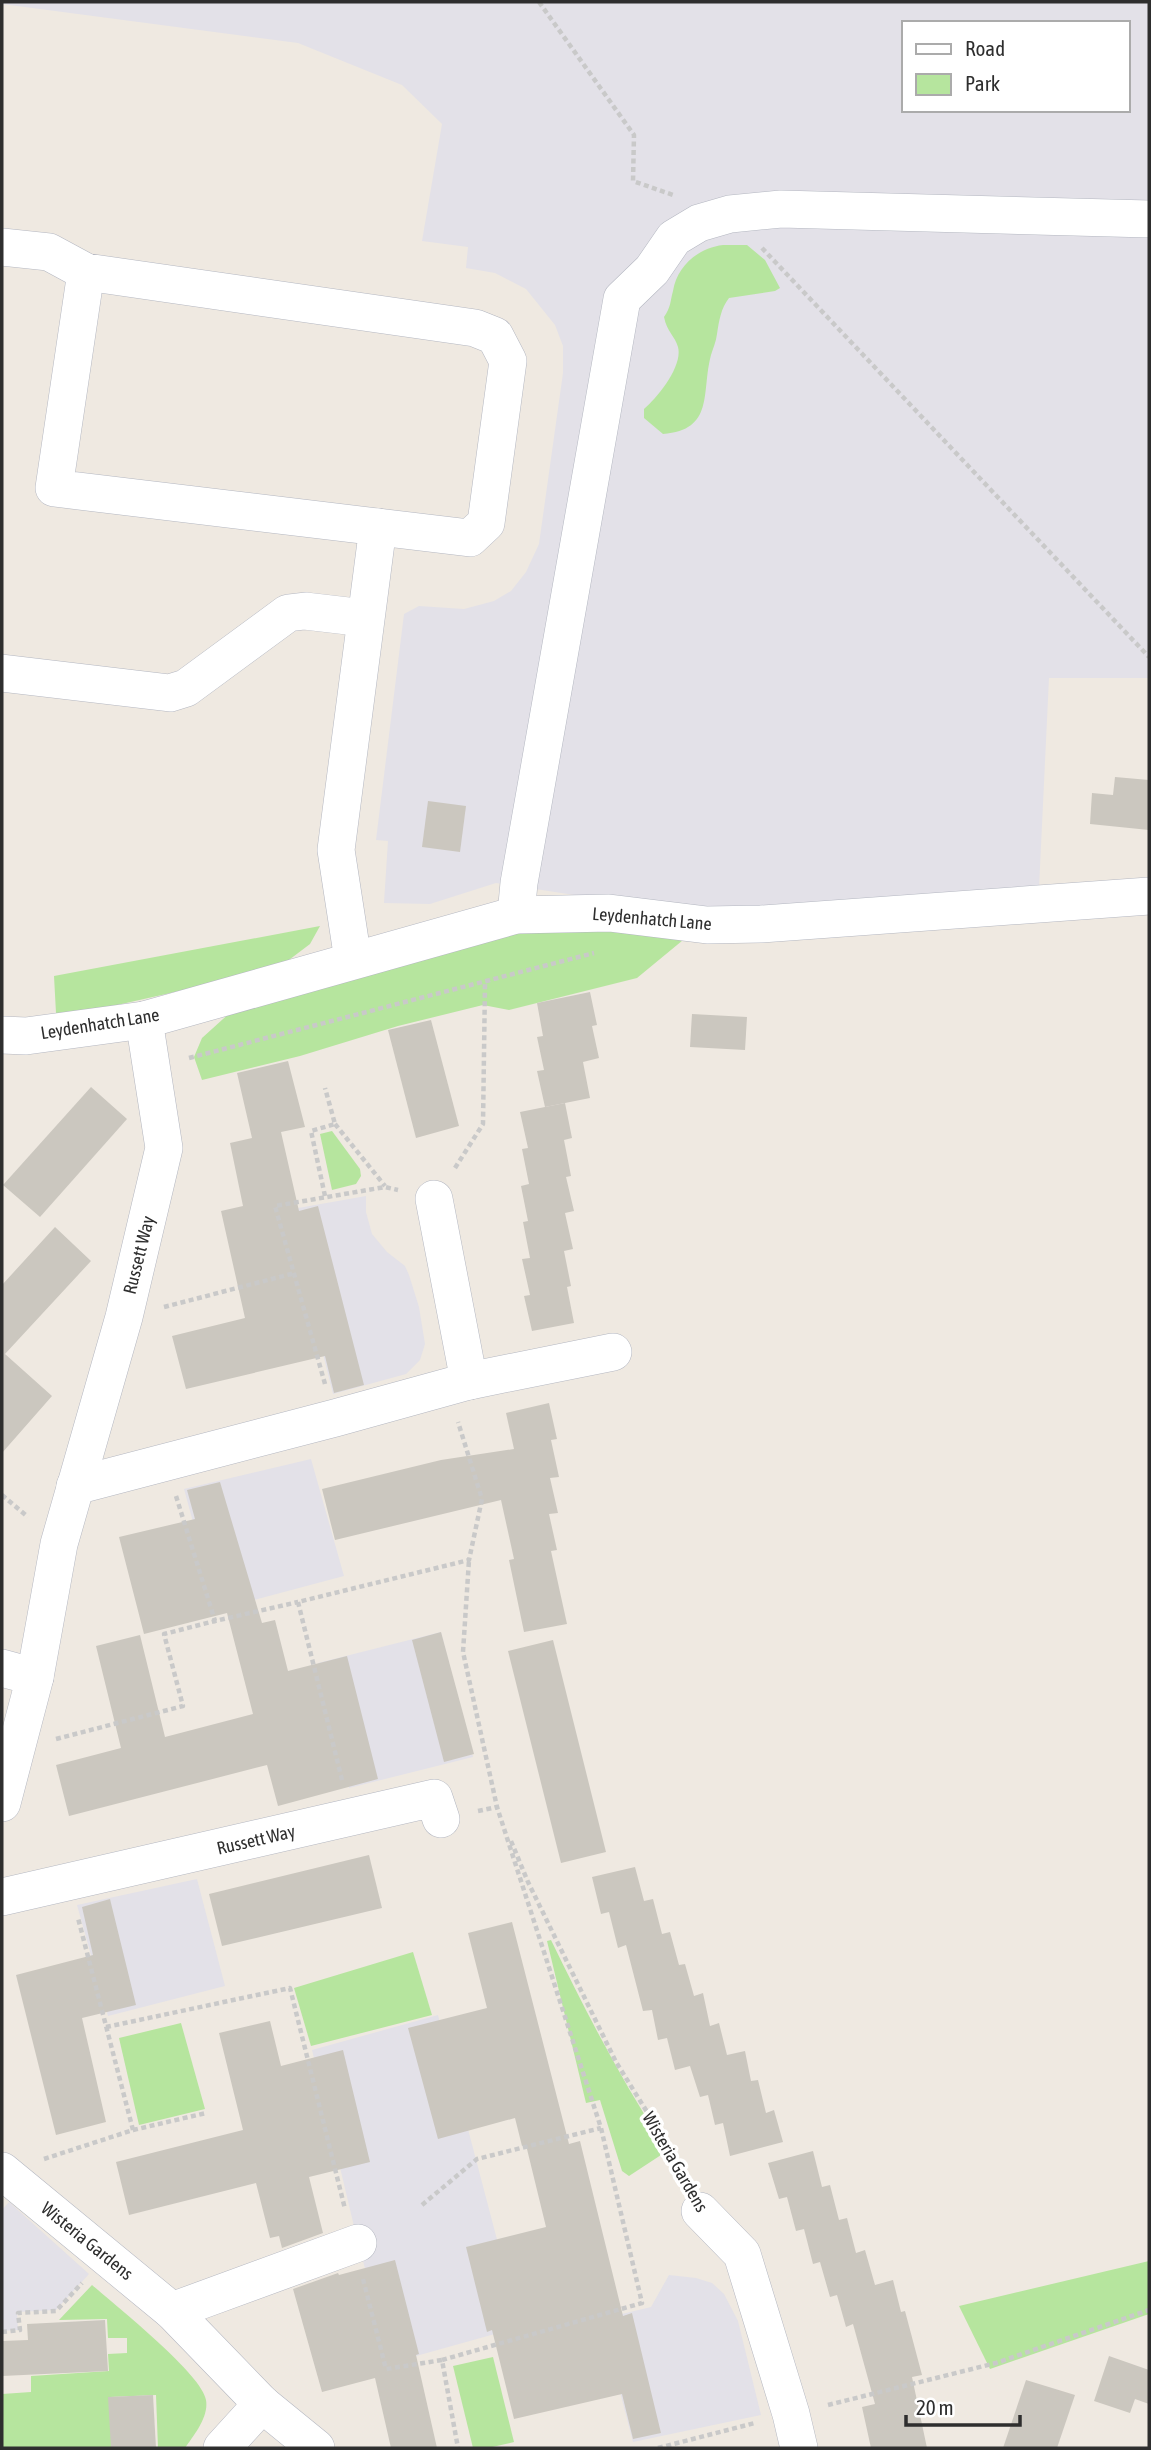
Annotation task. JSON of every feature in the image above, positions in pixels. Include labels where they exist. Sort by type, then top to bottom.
[{"type":"street","points":[[516,915],[519,883],[622,299],[652,270],[674,238],[699,223],[730,214],[781,209],[1149,219]]},
{"type":"street","points":[[2,247],[49,252],[86,272],[475,328],[495,336],[508,361],[486,523],[470,538],[54,488],[86,272]]},
{"type":"street","points":[[353,960],[336,850],[378,527]]},
{"type":"street","points":[[2,673],[170,693],[186,688],[288,613],[305,611],[365,618]]},
{"type":"street","name":"Leydenhatch Lane","points":[[2,1035],[26,1036],[144,1020],[516,915],[609,913],[697,924],[761,924],[1149,896]]},
{"type":"street","name":"Russett Way","points":[[2,1803],[16,1749],[18,1672],[59,1544],[124,1317],[164,1148],[144,1020]]},
{"type":"street","points":[[434,1199],[458,1384]]},
{"type":"street","points":[[75,1486],[335,1419],[458,1384],[613,1352]]},
{"type":"street","name":"Russett Way","points":[[2,1897],[434,1798],[441,1819]]},
{"type":"street","name":"Wisteria Gardens","points":[[2,2172],[172,2311],[262,2404],[316,2448]]},
{"type":"street","name":"Wisteria Gardens","points":[[701,2211],[742,2254],[799,2448]]},
{"type":"street","points":[[172,2311],[356,2243]]},
{"type":"street","points":[[222,2448],[262,2404]]},
{"type":"path","points":[[539,2],[634,135],[633,181],[730,214],[1149,657]]},
{"type":"path","points":[[150,1064],[194,1057],[599,952]]},
{"type":"path","points":[[335,1419],[275,1206],[386,1187],[434,1199],[483,1124],[485,983]]},
{"type":"path","points":[[325,1088],[335,1124],[386,1187]]},
{"type":"path","points":[[325,1196],[311,1131],[335,1124]]},
{"type":"path","points":[[124,1317],[295,1273]]},
{"type":"path","points":[[106,2027],[290,1988],[386,2369],[442,2360],[642,2303],[601,2129],[497,1807],[463,1652],[469,1560],[482,1499],[458,1384]]},
{"type":"path","points":[[166,1463],[215,1621]]},
{"type":"path","points":[[16,1749],[183,1706],[164,1634],[469,1560]]},
{"type":"path","points":[[298,1602],[351,1818]]},
{"type":"path","points":[[441,1819],[497,1807]]},
{"type":"path","name":"Wisteria Gardens","points":[[497,1807],[528,1882],[616,2062],[672,2152],[701,2211]]},
{"type":"path","points":[[69,1883],[133,2130]]},
{"type":"path","points":[[2,2172],[133,2130],[206,2113]]},
{"type":"path","points":[[422,2205],[477,2159],[601,2129]]},
{"type":"path","points":[[2,2332],[20,2330],[18,2313],[56,2311],[106,2257]]},
{"type":"path","points":[[963,2371],[996,2363],[1149,2310]]},
{"type":"path","points":[[442,2360],[458,2448]]},
{"type":"shaded area","points":[[2,2],[1149,2],[1149,678],[1049,678],[1039,888],[754,914],[652,907],[496,883],[430,904],[384,903],[388,841],[376,840],[404,614],[419,606],[464,609],[494,601],[511,591],[526,572],[539,544],[563,373],[563,346],[555,325],[526,289],[495,273],[466,268],[468,247],[422,241],[442,124],[402,85],[298,43]]},
{"type":"shaded area","points":[[366,1196],[366,1212],[372,1234],[387,1252],[405,1266],[409,1275],[419,1307],[425,1344],[420,1360],[406,1374],[333,1394],[287,1210]]},
{"type":"shaded area","points":[[311,1459],[344,1576],[217,1610],[184,1489]]},
{"type":"shaded area","points":[[441,1632],[473,1757],[349,1788],[318,1663]]},
{"type":"shaded area","points":[[197,1879],[225,1986],[108,2016],[77,1905]]},
{"type":"shaded area","points":[[438,2015],[520,2327],[391,2363],[358,2243],[312,2050]]},
{"type":"shaded area","points":[[9,2202],[89,2274],[56,2310],[17,2312],[18,2330],[2,2331],[2,2210]]},
{"type":"shaded area","points":[[669,2275],[712,2283],[724,2294],[738,2321],[761,2415],[633,2442],[601,2319],[651,2307]]},
{"type":"green space","points":[[723,245],[747,245],[765,260],[780,288],[729,298],[721,315],[711,355],[703,407],[691,425],[680,431],[663,434],[644,418],[644,409],[662,389],[673,372],[679,355],[664,317],[675,282],[684,266],[697,254]]},
{"type":"green space","points":[[320,926],[310,944],[277,969],[73,1015],[56,1013],[54,976]]},
{"type":"green space","points":[[569,926],[694,931],[637,978],[509,1010],[483,1005],[202,1080],[194,1057],[202,1038],[233,1010],[503,933]]},
{"type":"green space","points":[[332,1131],[360,1169],[361,1176],[356,1184],[332,1190],[320,1134]]},
{"type":"green space","points":[[551,1940],[604,2044],[663,2144],[661,2155],[629,2176],[622,2171],[600,2100],[586,2103],[547,1941]]},
{"type":"green space","points":[[413,1952],[432,2015],[311,2046],[294,1988]]},
{"type":"green space","points":[[181,2023],[205,2109],[139,2125],[119,2038]]},
{"type":"green space","points":[[1149,2261],[1149,2314],[990,2369],[959,2306]]},
{"type":"green space","points":[[92,2285],[156,2340],[201,2389],[206,2400],[205,2413],[200,2426],[185,2448],[158,2448],[156,2395],[110,2397],[112,2448],[2,2448],[2,2394],[31,2392],[31,2376],[109,2371],[108,2354],[127,2353],[127,2338],[108,2338],[107,2319],[59,2320]]},
{"type":"green space","points":[[493,2357],[514,2442],[488,2448],[473,2448],[453,2366]]},
{"type":"building","points":[[1115,777],[1149,780],[1149,830],[1090,824],[1092,793],[1113,795]]},
{"type":"building","points":[[428,801],[466,806],[460,852],[422,847]]},
{"type":"building","points":[[590,992],[597,1025],[592,1026],[599,1058],[583,1062],[590,1098],[545,1107],[537,1071],[544,1070],[537,1037],[543,1036],[537,1003]]},
{"type":"building","points":[[692,1014],[747,1017],[745,1050],[690,1047]]},
{"type":"building","points":[[431,1020],[459,1126],[416,1138],[388,1030]]},
{"type":"building","points":[[288,1061],[305,1127],[281,1132],[299,1211],[318,1206],[364,1385],[334,1393],[325,1356],[186,1389],[172,1336],[245,1318],[221,1211],[243,1206],[230,1143],[252,1138],[237,1073]]},
{"type":"building","points":[[91,1087],[127,1119],[40,1217],[3,1185]]},
{"type":"building","points":[[565,1103],[572,1138],[564,1140],[571,1176],[566,1177],[574,1211],[565,1213],[573,1249],[564,1251],[571,1286],[567,1287],[574,1323],[532,1331],[524,1296],[530,1295],[522,1259],[530,1258],[523,1222],[528,1221],[521,1186],[529,1184],[522,1149],[528,1148],[520,1112]]},
{"type":"building","points":[[55,1227],[91,1261],[5,1354],[52,1396],[2,1453],[2,1285]]},
{"type":"building","points":[[549,1403],[557,1439],[551,1440],[559,1477],[550,1478],[558,1513],[549,1514],[557,1550],[551,1551],[567,1624],[524,1632],[509,1560],[514,1559],[501,1500],[335,1540],[322,1489],[441,1460],[514,1449],[506,1413]]},
{"type":"building","points":[[220,1482],[262,1623],[275,1620],[288,1671],[347,1656],[378,1779],[278,1806],[267,1765],[69,1816],[56,1765],[121,1748],[96,1646],[140,1635],[165,1737],[253,1714],[227,1613],[144,1634],[119,1537],[195,1519],[187,1490]]},
{"type":"building","points":[[441,1632],[474,1754],[444,1762],[412,1640]]},
{"type":"building","points":[[553,1640],[606,1852],[561,1863],[508,1651]]},
{"type":"building","points":[[369,1855],[382,1908],[222,1946],[209,1894]]},
{"type":"building","points":[[635,1867],[644,1901],[653,1899],[662,1934],[670,1932],[679,1965],[685,1964],[694,1996],[703,1993],[710,2026],[719,2023],[727,2055],[745,2051],[751,2081],[758,2080],[766,2113],[774,2110],[783,2142],[730,2156],[723,2123],[715,2125],[708,2095],[700,2097],[690,2066],[675,2070],[667,2038],[658,2040],[652,2010],[643,2011],[626,1945],[618,1948],[609,1912],[601,1914],[592,1877]]},
{"type":"building","points":[[110,1899],[136,2005],[82,2018],[106,2122],[56,2135],[16,1975],[93,1955],[82,1907]]},
{"type":"building","points":[[512,1922],[569,2144],[580,2141],[623,2316],[632,2313],[661,2433],[633,2439],[622,2394],[514,2419],[492,2330],[487,2332],[466,2247],[546,2227],[526,2145],[522,2146],[515,2118],[438,2139],[408,2028],[487,2008],[468,1933]]},
{"type":"building","points":[[270,2021],[281,2066],[343,2050],[370,2162],[309,2177],[323,2233],[282,2248],[279,2236],[270,2238],[256,2183],[129,2215],[116,2162],[243,2130],[219,2033]]},
{"type":"building","points":[[813,2151],[822,2187],[830,2185],[839,2220],[847,2218],[856,2253],[865,2250],[875,2285],[893,2280],[901,2312],[905,2311],[922,2375],[912,2377],[927,2448],[871,2448],[862,2407],[875,2404],[853,2324],[846,2327],[837,2295],[830,2297],[820,2262],[813,2264],[804,2229],[796,2231],[787,2197],[779,2199],[768,2163]]},
{"type":"building","points":[[395,2260],[419,2354],[416,2355],[437,2448],[391,2448],[375,2378],[322,2392],[293,2289],[338,2273],[339,2275]]},
{"type":"building","points":[[105,2320],[108,2371],[2,2376],[2,2341],[28,2340],[27,2324]]},
{"type":"building","points":[[1109,2356],[1149,2370],[1149,2404],[1135,2399],[1130,2413],[1094,2401]]},
{"type":"building","points":[[1026,2380],[1075,2395],[1057,2448],[1003,2448]]},
{"type":"building","points":[[153,2395],[156,2448],[111,2448],[108,2397]]}]
